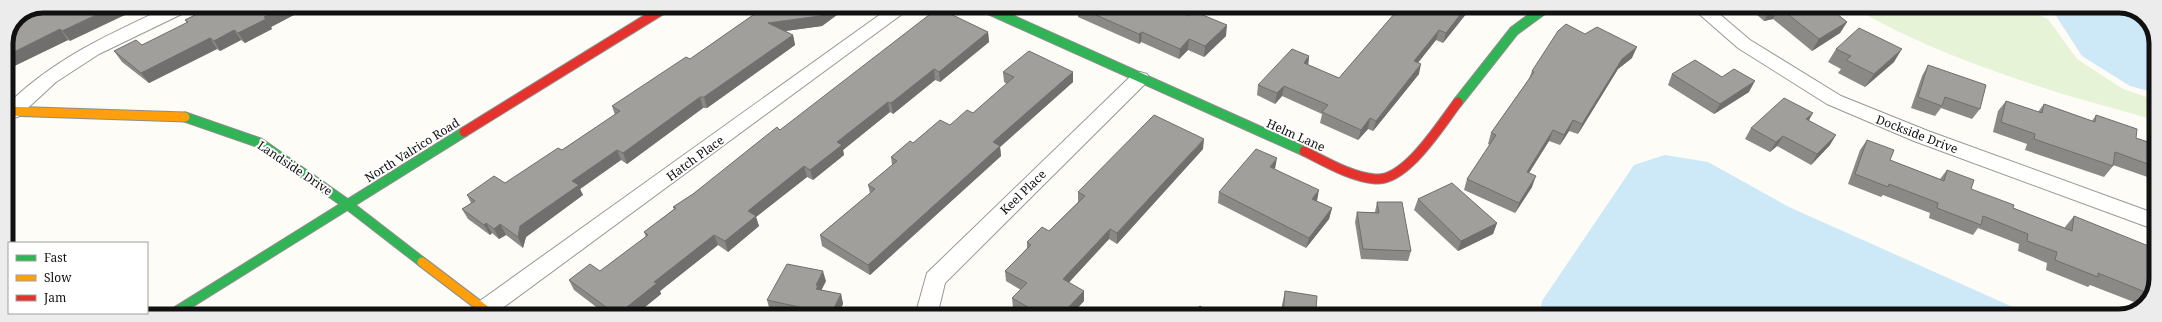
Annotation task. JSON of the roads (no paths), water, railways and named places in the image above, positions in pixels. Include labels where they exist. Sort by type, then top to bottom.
[{"type":"street","name":"Landside Drive","points":[[13,107],[48,77],[101,45],[169,13]]},
{"type":"street","name":"North Valrico Road","points":[[180,309],[657,13]]},
{"type":"street","name":"Hatch Place","points":[[493,309],[895,13]]},
{"type":"street","name":"Helm Lane","points":[[996,13],[1356,175],[1384,179],[1408,166],[1514,31],[1538,13]]},
{"type":"street","name":"Dockside Drive","points":[[1706,13],[1744,44],[1834,100],[1920,136],[2149,219]]},
{"type":"street","name":"Keel Place","points":[[928,309],[935,279],[1140,78]]},
{"type":"street","name":"Landside Drive","points":[[13,111],[188,116],[260,143],[347,204],[485,309]]},
{"type":"water","points":[[2048,13],[2123,13],[2139,20],[2147,31],[2149,41],[2149,91],[2130,86],[2082,56],[2056,16]]},
{"type":"water","points":[[1665,155],[1708,162],[1789,207],[2017,309],[1540,309],[1542,301],[1634,165]]}]
